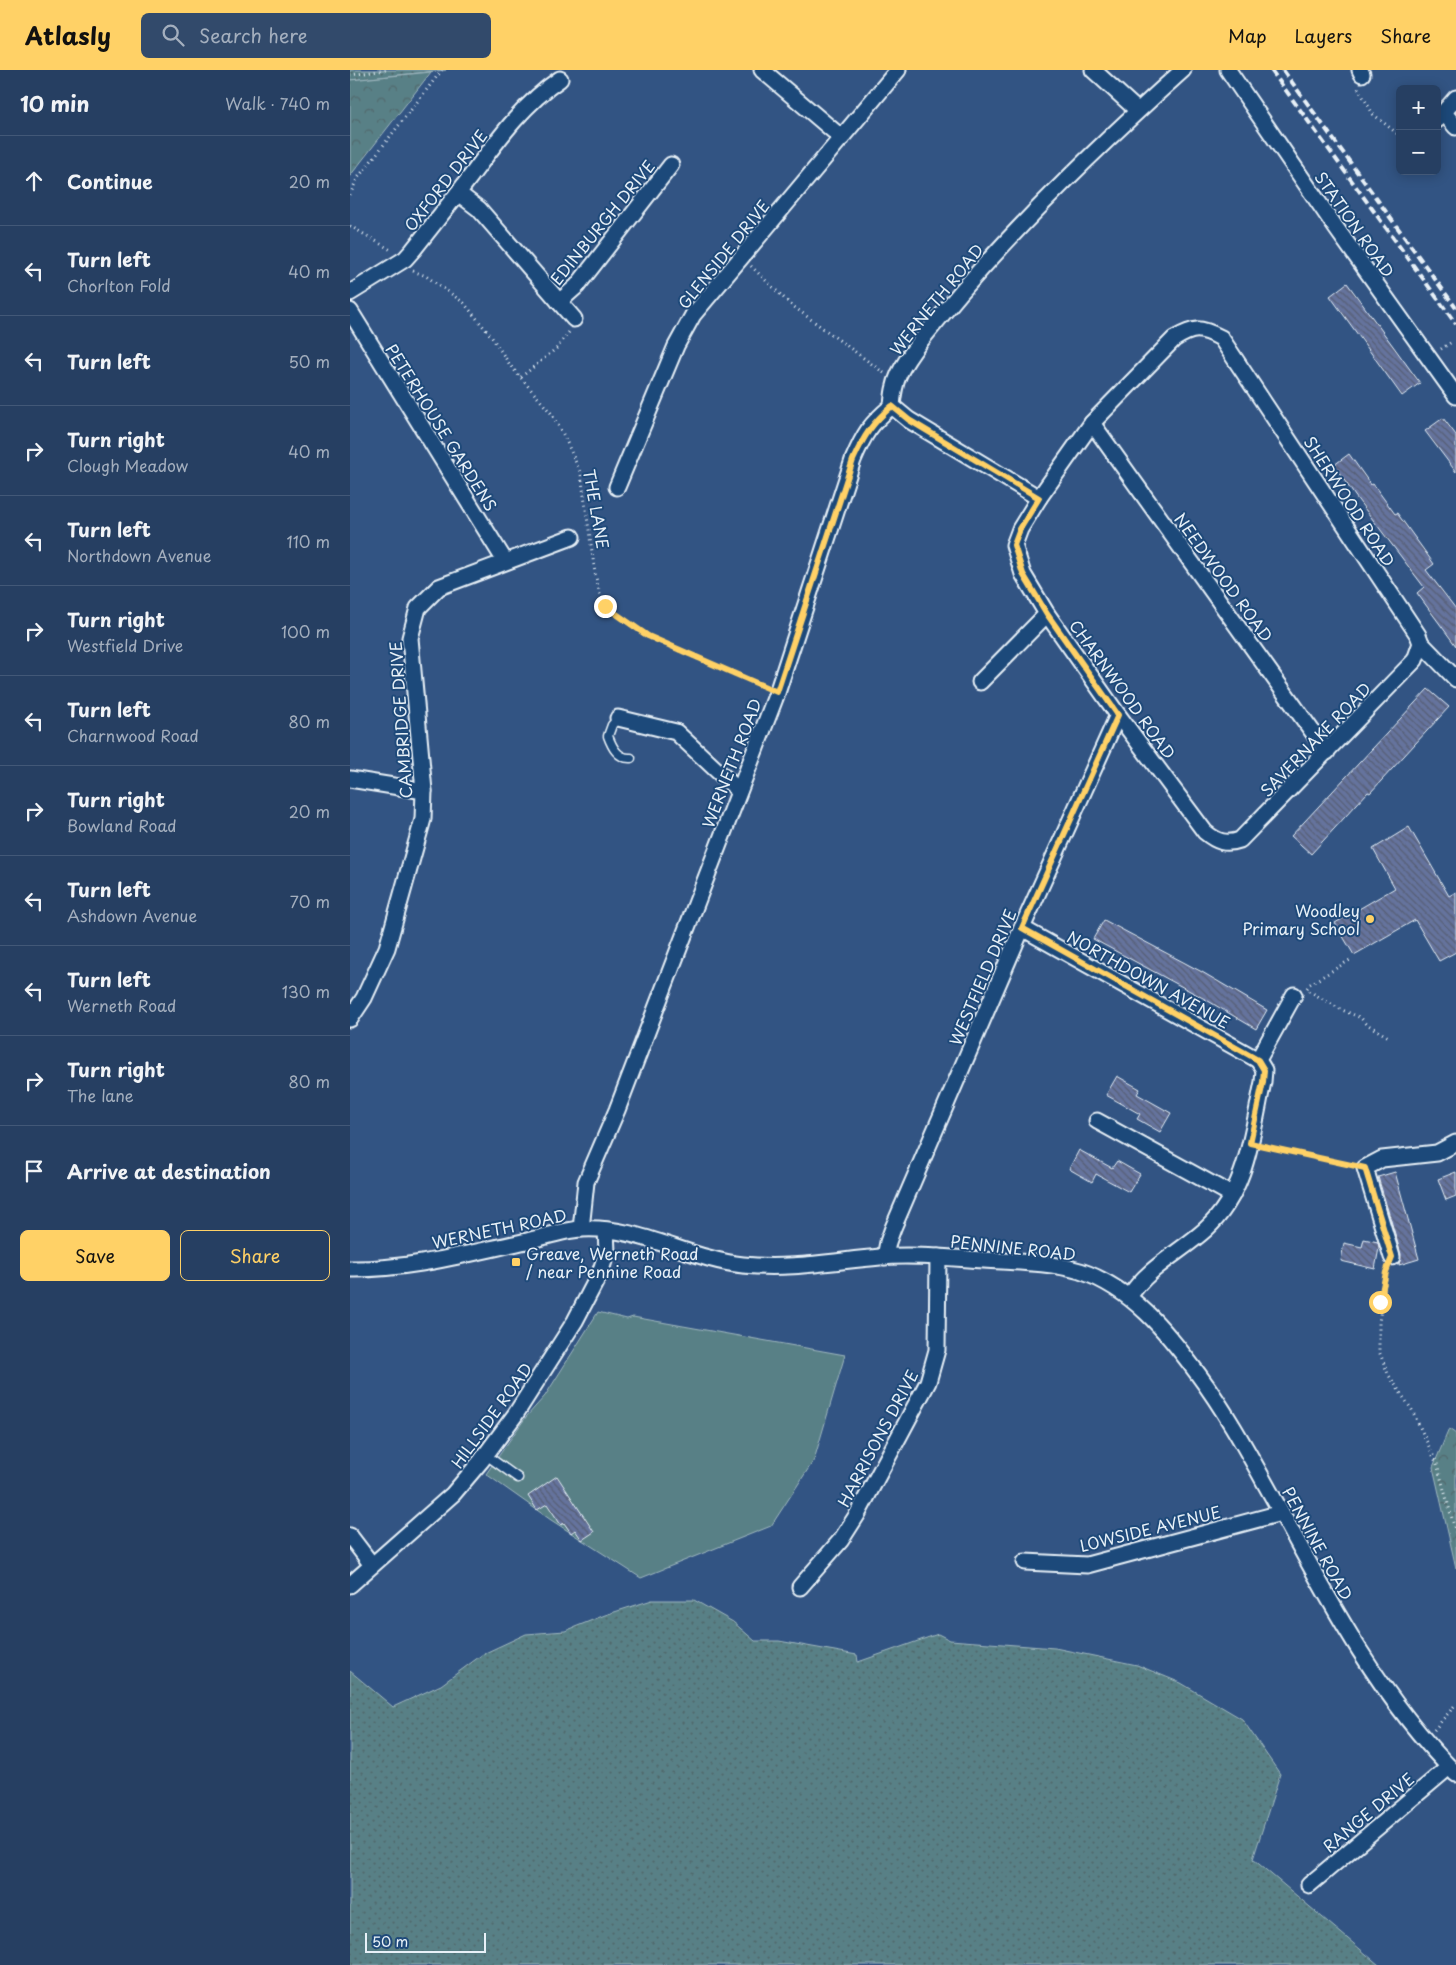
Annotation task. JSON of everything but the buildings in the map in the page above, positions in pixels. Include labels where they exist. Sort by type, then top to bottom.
[{"type":"street","points":[[762,70],[842,138]]},
{"type":"street","name":"GLENSIDE DRIVE","points":[[617,487],[676,346],[693,315],[898,70]]},
{"type":"street","points":[[1093,70],[1137,110]]},
{"type":"street","name":"WERNETH ROAD","points":[[350,1268],[382,1268],[436,1260],[581,1229],[586,1182],[617,1110],[777,692],[853,460],[863,437],[875,421],[892,406],[894,387],[910,356],[993,255],[1063,182],[1137,110],[1182,70]]},
{"type":"street","name":"STATION ROAD","points":[[1228,70],[1336,228],[1456,396]]},
{"type":"street","name":"OXFORD DRIVE","points":[[350,293],[405,259],[520,114],[536,97],[560,79]]},
{"type":"street","points":[[1441,116],[1456,98]]},
{"type":"street","points":[[1441,118],[1456,127]]},
{"type":"street","name":"EDINBURGH DRIVE","points":[[559,302],[577,286],[671,165]]},
{"type":"street","name":"EDINBURGH DRIVE","points":[[458,193],[479,209],[574,319]]},
{"type":"street","name":"PETERHOUSE GARDENS","points":[[350,311],[505,561]]},
{"type":"street","name":"SHERWOOD ROAD","points":[[1092,423],[1174,338],[1187,331],[1204,329],[1221,338],[1418,635],[1421,644],[1456,679]]},
{"type":"street","points":[[892,406],[909,420],[1039,498],[1092,423]]},
{"type":"street","name":"NEEDWOOD ROAD","points":[[1092,423],[1327,752]]},
{"type":"street","name":"CHARNWOOD ROAD","points":[[1039,498],[1020,529],[1014,545],[1023,574],[1047,614],[1118,715],[1205,832],[1221,842]]},
{"type":"street","name":"CAMBRIDGE DRIVE","points":[[350,1019],[364,998],[388,948],[423,819],[424,791],[410,638],[418,608],[439,587],[572,536]]},
{"type":"street","points":[[980,682],[1047,614]]},
{"type":"street","name":"SAVERNAKE ROAD","points":[[1221,842],[1231,843],[1240,840],[1415,660],[1421,644]]},
{"type":"street","name":"WESTFIELD DRIVE","points":[[885,1256],[893,1228],[1022,928],[1118,715]]},
{"type":"street","points":[[618,718],[676,732],[740,791]]},
{"type":"street","points":[[350,779],[424,791]]},
{"type":"street","name":"NORTHDOWN AVENUE","points":[[1022,928],[1258,1060]]},
{"type":"street","points":[[1129,1297],[1135,1286],[1147,1274],[1206,1230],[1221,1214],[1232,1195],[1243,1172],[1263,1082],[1264,1070],[1258,1060],[1300,992]]},
{"type":"street","points":[[1097,1121],[1232,1195]]},
{"type":"street","points":[[1392,1257],[1365,1168],[1382,1160],[1437,1153],[1456,1143]]},
{"type":"street","name":"PENNINE ROAD","points":[[581,1229],[621,1232],[696,1255],[744,1265],[797,1266],[885,1256],[938,1257],[1031,1264],[1078,1271],[1103,1280],[1129,1297],[1151,1316],[1168,1335],[1217,1400],[1248,1451],[1281,1513],[1366,1661],[1396,1703],[1452,1771]]},
{"type":"street","name":"HILLSIDE ROAD","points":[[350,1585],[453,1494],[486,1454],[547,1367],[575,1320],[600,1273],[607,1252],[606,1230]]},
{"type":"street","name":"HARRISONS DRIVE","points":[[800,1587],[841,1540],[857,1516],[928,1382],[937,1350],[938,1257]]},
{"type":"street","name":"LOWSIDE AVENUE","points":[[1025,1562],[1087,1566],[1281,1513]]},
{"type":"street","points":[[350,1536],[372,1565]]},
{"type":"street","name":"RANGE DRIVE","points":[[1309,1885],[1452,1771]]},
{"type":"lane","points":[[618,718],[612,724],[608,736],[613,748],[619,754],[625,759],[631,758]]},
{"type":"lane","points":[[486,1454],[518,1478]]},
{"type":"path","points":[[350,75],[386,70]]},
{"type":"path","points":[[350,195],[357,179],[442,70]]},
{"type":"path","points":[[1361,72],[1358,88],[1373,114],[1396,133]]},
{"type":"path","name":"THE LANE","points":[[350,226],[405,259],[411,270],[426,276],[464,303],[551,413],[564,436],[580,474],[595,573],[601,599],[605,606],[648,636],[777,692]]},
{"type":"path","points":[[743,256],[757,273],[790,304],[879,370],[897,380]]},
{"type":"path","points":[[521,377],[557,348],[566,337],[574,319]]},
{"type":"path","points":[[1437,351],[1452,340]]},
{"type":"path","points":[[1350,960],[1300,992],[1361,1018],[1365,1023],[1390,1038]]},
{"type":"path","points":[[1250,1143],[1365,1168]]},
{"type":"path","points":[[1392,1257],[1386,1272],[1380,1302],[1379,1352],[1388,1374],[1412,1410],[1437,1464],[1456,1533]]},
{"type":"path","points":[[1425,1740],[1456,1704]]},
{"type":"green space","points":[[350,70],[446,70],[350,80]]},
{"type":"green space","points":[[431,72],[350,176],[350,80]]},
{"type":"green space","points":[[598,1312],[627,1319],[633,1317],[845,1355],[814,1460],[771,1526],[641,1578],[551,1520],[486,1474],[526,1417],[545,1396]]},
{"type":"green space","points":[[1449,1429],[1456,1434],[1456,1568],[1433,1467]]},
{"type":"green space","points":[[652,1600],[694,1600],[733,1622],[755,1641],[779,1641],[857,1655],[858,1662],[938,1634],[950,1640],[1055,1648],[1137,1665],[1181,1683],[1242,1719],[1280,1774],[1253,1859],[1379,1965],[350,1965],[350,1671],[393,1707],[441,1685],[483,1654],[526,1634],[565,1631],[605,1615]]},
{"type":"railway","points":[[1271,70],[1456,324]]},
{"type":"railway","points":[[1283,70],[1456,308]]},
{"type":"place","name":"Woodley Primary School","points":[[1370,919]]},
{"type":"place","name":"Greave, Werneth Road / near Pennine Road","points":[[516,1262]]},
{"type":"route","points":[[605,606],[648,636],[777,692],[853,460],[863,437],[875,421],[892,406],[909,420],[1039,498],[1020,529],[1014,545],[1023,574],[1047,614],[1118,715],[1022,928],[1258,1060],[1264,1070],[1263,1082],[1250,1143],[1365,1168],[1392,1257],[1386,1272],[1380,1302]]}]
